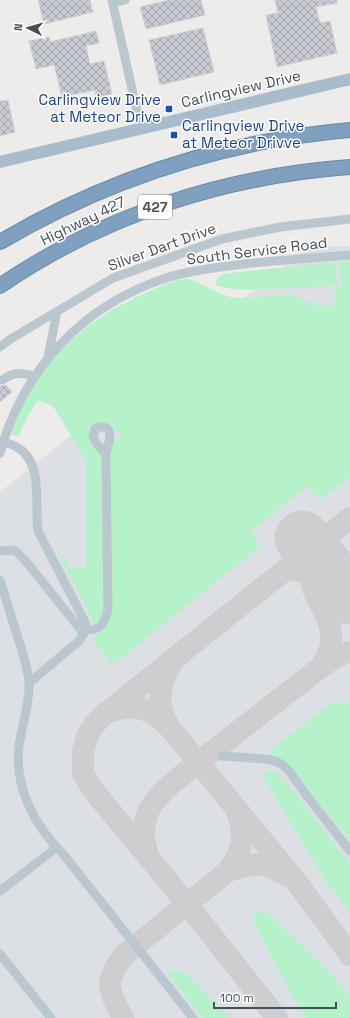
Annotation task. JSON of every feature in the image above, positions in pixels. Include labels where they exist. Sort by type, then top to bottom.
[{"type":"highway","name":"Highway 427","points":[[0,242],[72,204],[108,188],[164,168],[210,154],[283,138],[350,130]]},
{"type":"highway","name":"Highway 427","points":[[0,286],[68,245],[122,220],[158,206],[196,194],[247,181],[286,174],[350,167]]},
{"type":"main road","name":"Carlingview Drive","points":[[0,162],[350,79]]},
{"type":"street","points":[[125,0],[113,1],[141,129]]},
{"type":"street","name":"Silver Dart Drive","points":[[0,347],[9,340],[113,278],[222,239],[280,227],[350,219]]},
{"type":"street","name":"South Service Road","points":[[0,453],[3,434],[23,395],[48,357],[65,339],[97,312],[132,291],[170,277],[211,268],[279,260],[350,255]]},
{"type":"street","name":"South Service Road","points":[[48,357],[57,311]]},
{"type":"street","points":[[53,328],[53,335],[55,339],[65,339]]},
{"type":"street","points":[[2,380],[11,374],[19,373],[35,376]]},
{"type":"street","points":[[3,434],[23,452],[30,461],[36,475],[36,518],[38,531],[86,622],[85,632],[79,641],[29,683]]},
{"type":"street","points":[[85,632],[99,628],[103,624],[108,610],[106,454]]},
{"type":"street","points":[[0,551],[12,550],[17,552],[85,632]]},
{"type":"street","points":[[0,580],[26,663],[29,683],[28,704],[19,746],[18,765],[21,783],[28,804],[56,848],[64,855],[193,1018]]},
{"type":"street","points":[[222,756],[266,759],[283,765],[290,772],[350,851]]},
{"type":"street","points":[[0,891],[56,848]]},
{"type":"street","points":[[0,954],[51,1018]]},
{"type":"shaded area","points":[[350,246],[350,1018],[0,1018],[0,492],[308,247]]},
{"type":"green space","points":[[350,261],[350,477],[320,500],[308,486],[251,531],[261,546],[113,665],[91,639],[99,633],[106,621],[108,459],[113,441],[120,439],[121,433],[114,430],[112,423],[98,424],[90,438],[101,455],[103,472],[106,609],[97,625],[94,625],[89,612],[57,552],[58,549],[70,568],[86,568],[86,460],[53,406],[41,401],[37,402],[29,414],[19,435],[12,435],[12,431],[23,403],[34,384],[61,350],[93,322],[130,300],[163,285],[188,279],[230,297],[243,298],[295,295],[316,306],[336,305],[334,288],[342,288],[339,262]]},
{"type":"green space","points":[[336,262],[337,285],[335,286],[243,290],[216,285],[217,279],[227,273]]},
{"type":"green space","points":[[333,702],[350,703],[350,840],[314,797],[291,765],[271,756],[272,749]]},
{"type":"green space","points":[[265,770],[274,771],[284,779],[350,864],[350,912],[326,882],[267,784],[264,777]]},
{"type":"green space","points":[[256,911],[267,912],[331,973],[350,997],[350,1018],[307,1018],[301,1011],[253,922]]},
{"type":"green space","points":[[177,969],[186,973],[231,1018],[203,1018],[168,974]]},
{"type":"building","points":[[38,0],[90,0],[93,12],[44,24]]},
{"type":"building","points":[[169,0],[201,0],[205,15],[146,29],[140,7]]},
{"type":"building","points":[[275,0],[337,0],[337,3],[316,7],[320,23],[330,21],[337,53],[277,67],[266,15],[278,13]]},
{"type":"building","points":[[203,28],[214,72],[160,85],[149,40]]},
{"type":"building","points":[[96,31],[99,43],[86,46],[90,64],[104,61],[112,94],[96,98],[95,90],[62,97],[54,65],[36,69],[29,41],[49,37],[50,42]]},
{"type":"building","points":[[8,100],[15,132],[0,136],[0,101]]},
{"type":"building","points":[[6,385],[12,392],[0,402],[0,386]]},
{"type":"taxiway","points":[[277,1018],[187,904],[93,790],[83,773],[83,752],[87,736],[94,725],[105,714],[350,518]]},
{"type":"taxiway","points":[[320,668],[329,652],[331,636],[329,623],[313,588],[310,575],[313,560],[322,542]]},
{"type":"taxiway","points":[[296,571],[316,572],[337,581]]},
{"type":"taxiway","points":[[149,857],[145,845],[145,822],[149,810],[161,794],[190,768],[328,662],[344,653],[350,652]]},
{"type":"taxiway","points":[[173,662],[166,673],[160,698],[164,718],[170,728],[295,880],[350,955]]},
{"type":"taxiway","points":[[109,712],[127,708],[142,709],[156,716],[169,727]]},
{"type":"taxiway","points":[[228,871],[237,856],[242,843],[242,829],[237,812]]},
{"type":"taxiway","points":[[123,1018],[116,1005],[110,986],[113,971],[123,956],[228,871],[246,866],[263,865],[290,877]]},
{"type":"runway","points":[[302,538],[350,597]]},
{"type":"place","name":"Carlingview Drive at Meteor Drive","points":[[169,109]]},
{"type":"place","name":"Carlingview Drive at Meteor Drivve","points":[[174,135]]}]
